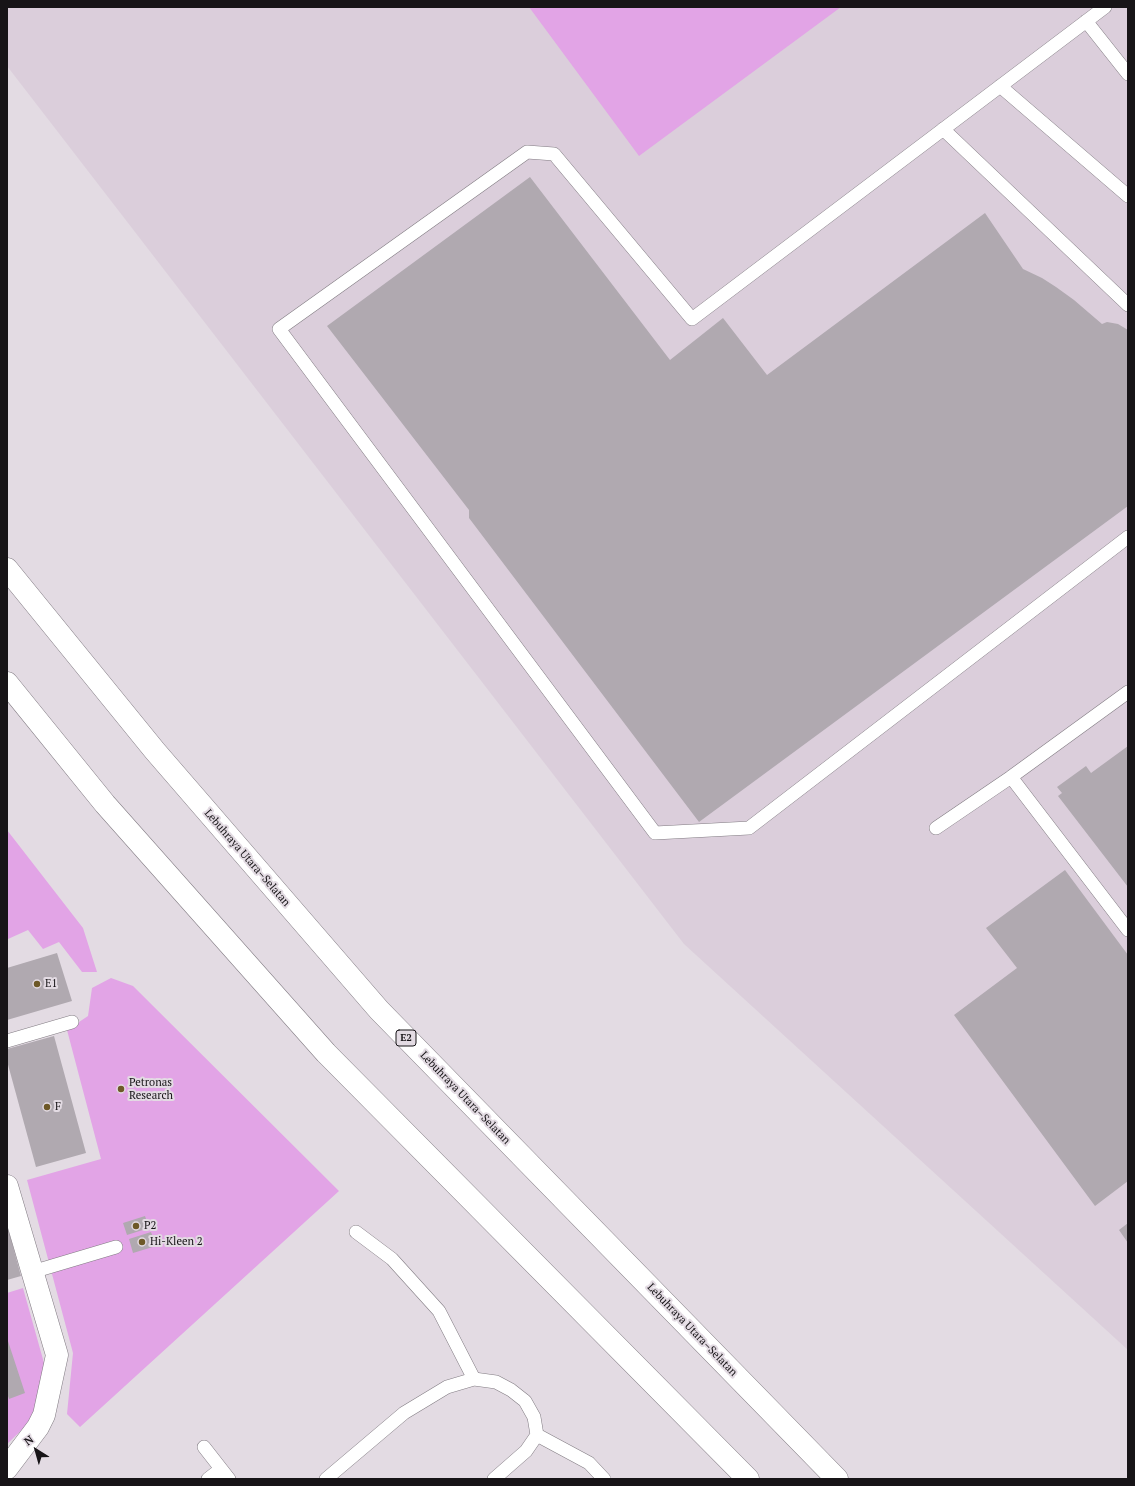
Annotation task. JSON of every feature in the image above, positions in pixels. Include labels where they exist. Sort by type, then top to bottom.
[{"type":"main road","name":"Lebuhraya Utara–Selatan","points":[[7,569],[155,751],[379,1010],[837,1479]]},
{"type":"main road","points":[[7,683],[105,804],[326,1053],[748,1479]]},
{"type":"main road","points":[[7,1186],[56,1355],[44,1415],[38,1427],[7,1468]]},
{"type":"lane","points":[[1105,7],[692,319],[554,154],[528,152],[278,328],[655,832],[749,828],[1128,537]]},
{"type":"lane","points":[[1086,21],[1128,74]]},
{"type":"lane","points":[[1000,86],[1128,196]]},
{"type":"lane","points":[[943,129],[1128,305]]},
{"type":"lane","points":[[936,828],[1012,777],[1128,692]]},
{"type":"lane","points":[[1012,777],[1128,930]]},
{"type":"lane","points":[[7,1041],[72,1022]]},
{"type":"lane","points":[[356,1232],[392,1259],[439,1311],[474,1379]]},
{"type":"lane","points":[[32,1272],[116,1247]]},
{"type":"lane","points":[[326,1479],[409,1410],[447,1387],[474,1379],[496,1382],[511,1390],[525,1401],[534,1417],[536,1435],[526,1451],[494,1479]]},
{"type":"lane","points":[[536,1435],[589,1463],[604,1479]]},
{"type":"lane","points":[[204,1447],[225,1474],[208,1479]]},
{"type":"shaded area","points":[[7,7],[1128,7],[1128,1350],[684,944],[7,66]]},
{"type":"shaded area","points":[[529,7],[841,7],[639,156]]},
{"type":"shaded area","points":[[7,830],[83,928],[97,972],[82,972],[59,942],[43,949],[28,930],[8,939]]},
{"type":"shaded area","name":"Petronas Research","points":[[111,978],[133,986],[339,1191],[80,1427],[67,1414],[73,1353],[27,1180],[101,1159],[67,1030],[88,1016],[92,988]]},
{"type":"shaded area","points":[[23,1288],[44,1363],[44,1384],[37,1407],[28,1424],[7,1444],[7,1293]]},
{"type":"building","points":[[530,177],[670,360],[723,318],[767,375],[985,213],[1023,269],[1056,287],[1102,324],[1107,322],[1118,324],[1128,330],[1128,506],[699,822],[469,518],[469,510],[327,326]]},
{"type":"building","points":[[1128,746],[1128,887],[1058,796],[1062,793],[1057,787],[1086,766],[1091,773]]},
{"type":"building","points":[[1065,870],[1128,955],[1128,1181],[1095,1206],[954,1015],[1017,968],[986,928]]},
{"type":"building","name":"E1","points":[[57,953],[72,1001],[7,1020],[7,968]]},
{"type":"building","name":"F","points":[[54,1036],[86,1153],[36,1167],[7,1061],[7,1049]]},
{"type":"building","name":"P2","points":[[145,1216],[149,1228],[127,1235],[123,1223]]},
{"type":"building","points":[[1128,1223],[1128,1243],[1119,1230]]},
{"type":"building","points":[[7,1225],[21,1276],[7,1280]]},
{"type":"building","name":"Hi-Kleen 2","points":[[151,1232],[156,1246],[133,1253],[129,1239]]},
{"type":"building","points":[[7,1338],[25,1393],[9,1399],[7,1393]]},
{"type":"place","name":"E1","points":[[37,984]]},
{"type":"place","name":"Petronas Research","points":[[121,1089]]},
{"type":"place","name":"F","points":[[47,1107]]},
{"type":"place","name":"P2","points":[[136,1226]]},
{"type":"place","name":"Hi-Kleen 2","points":[[142,1242]]}]
